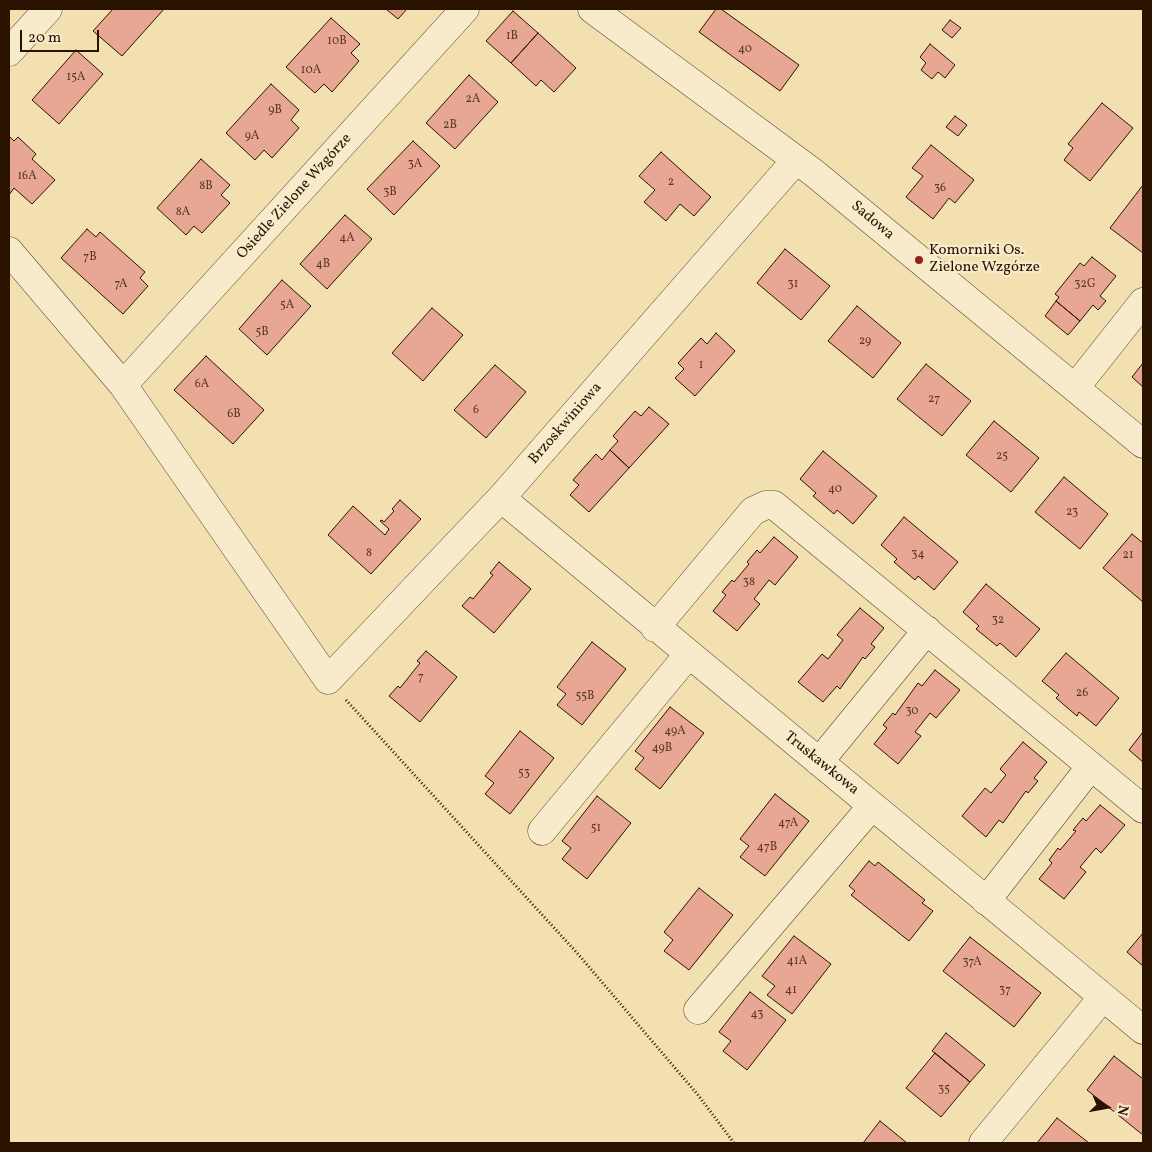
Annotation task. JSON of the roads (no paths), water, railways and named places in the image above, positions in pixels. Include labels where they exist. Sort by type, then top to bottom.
[{"type":"street","points":[[9,52],[48,9]]},
{"type":"street","name":"Osiedle Zielone Wzgórze","points":[[123,385],[465,9]]},
{"type":"street","name":"Sadowa","points":[[592,9],[796,160],[1143,444]]},
{"type":"street","name":"Brzoskwiniowa","points":[[123,385],[328,680],[500,498],[796,160]]},
{"type":"street","points":[[9,251],[123,385]]},
{"type":"street","points":[[1075,388],[1143,302]]},
{"type":"street","name":"Truskawkowa","points":[[500,498],[1143,1030]]},
{"type":"street","points":[[655,628],[753,511],[766,505],[780,508],[1143,809]]},
{"type":"street","points":[[819,762],[927,630]]},
{"type":"street","points":[[542,831],[688,655]]},
{"type":"street","points":[[986,901],[1091,766]]},
{"type":"street","points":[[698,1010],[872,806]]},
{"type":"street","points":[[983,1143],[1103,997]]},
{"type":"place","name":"Komorniki Os. Zielone Wzgórze","points":[[919,260]]}]
